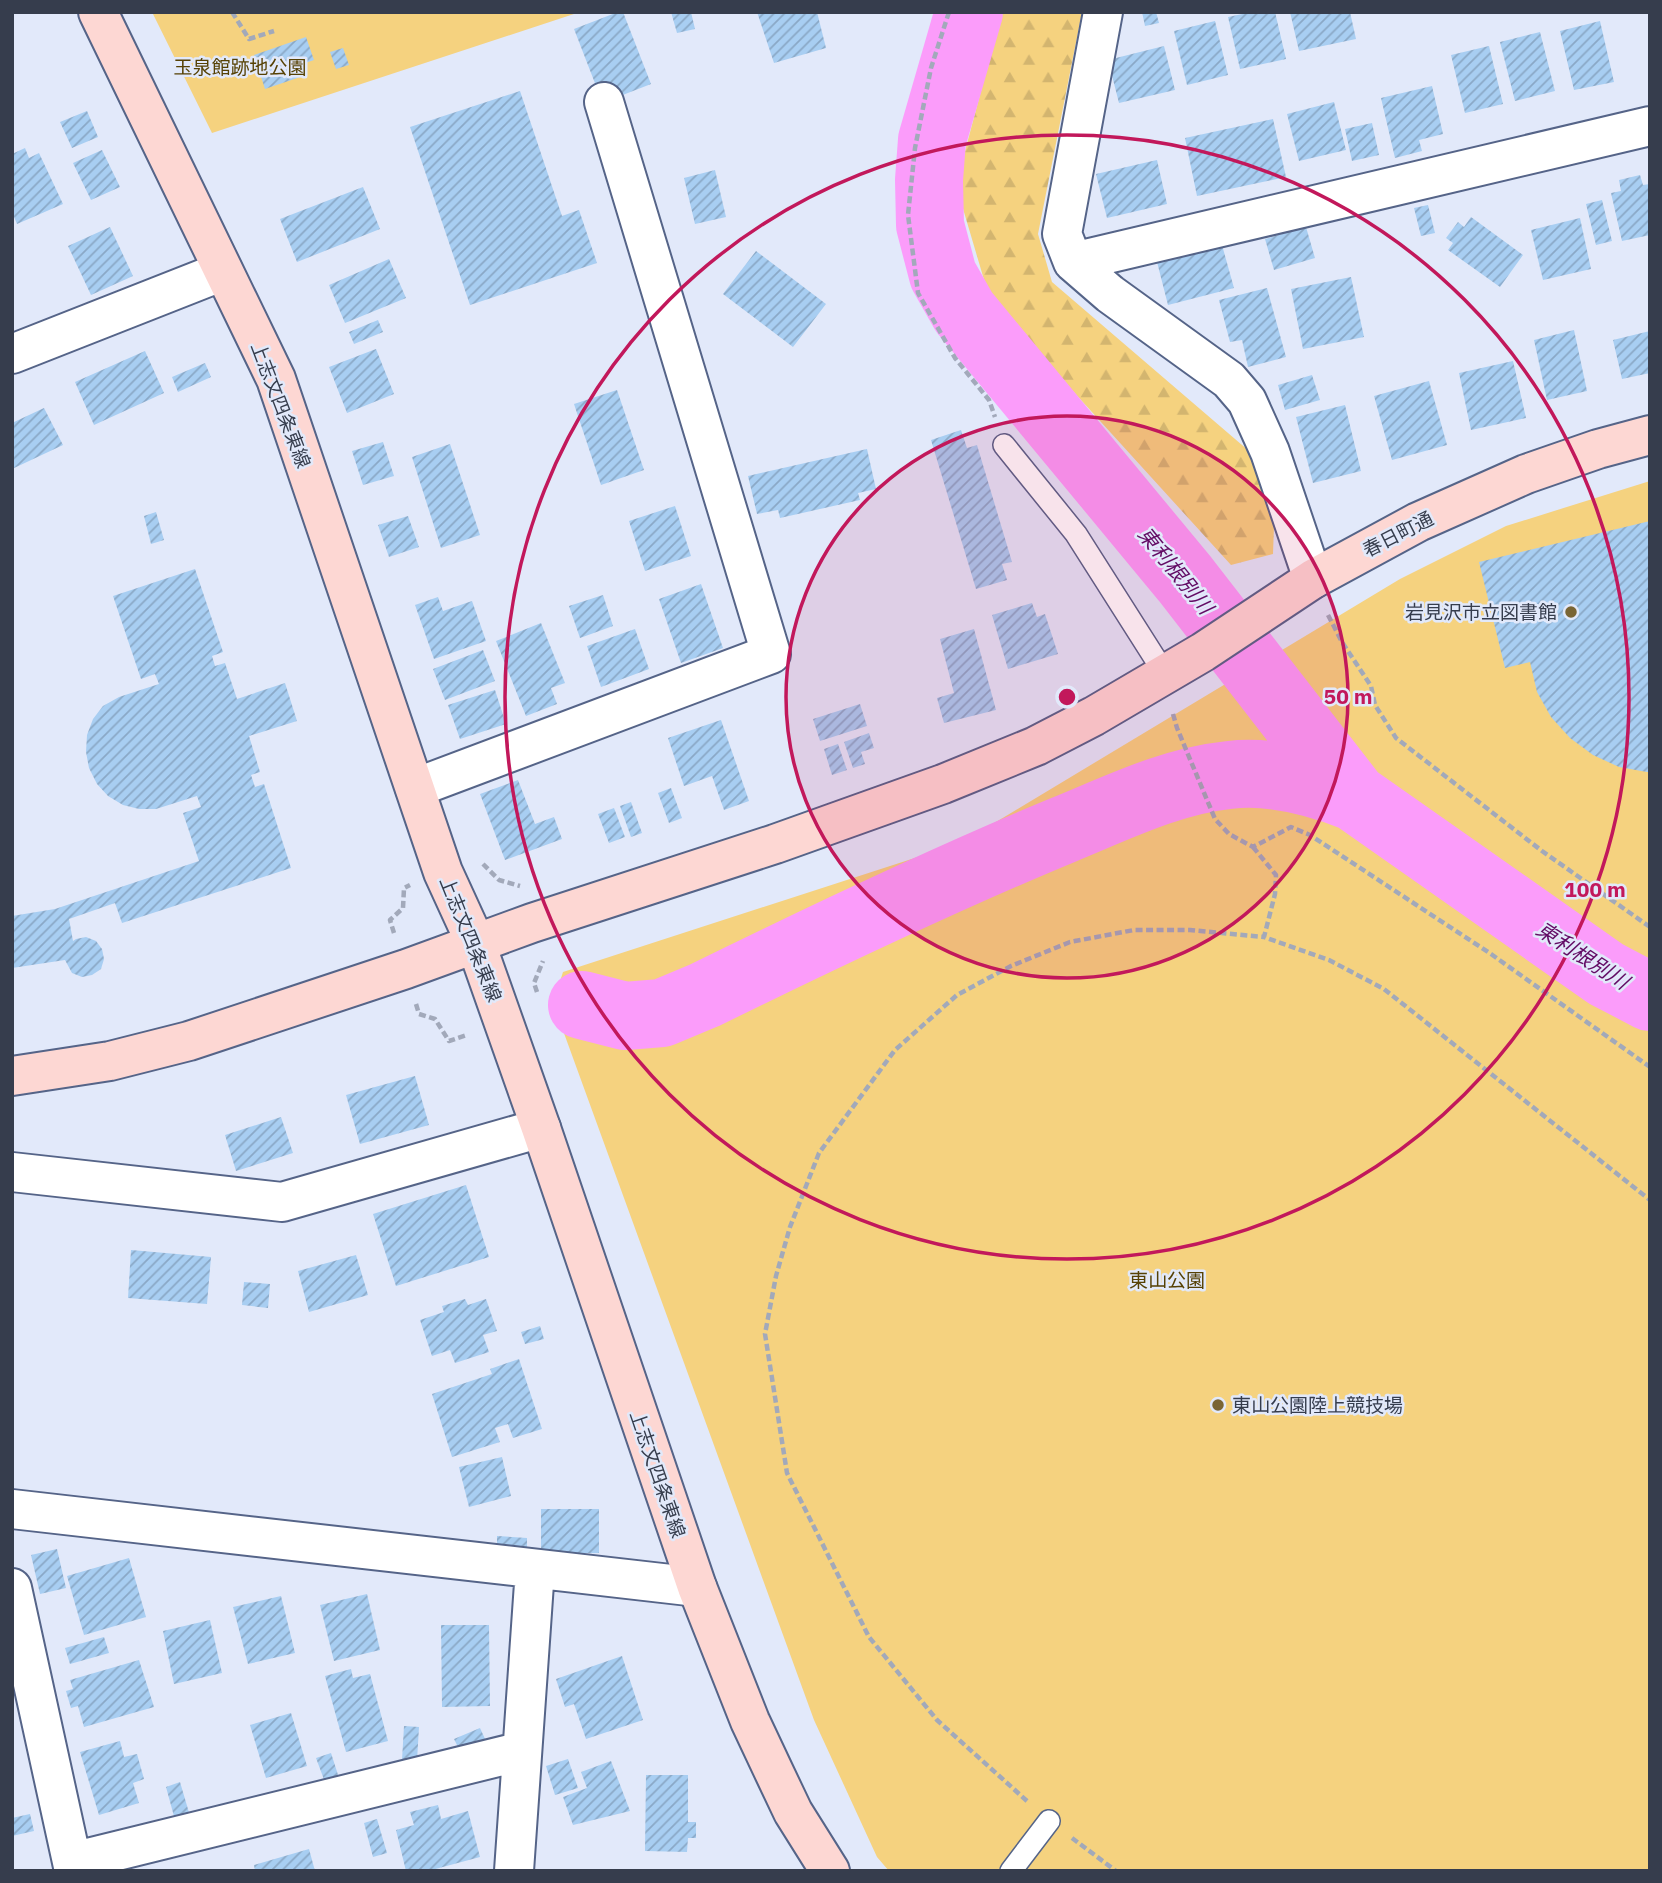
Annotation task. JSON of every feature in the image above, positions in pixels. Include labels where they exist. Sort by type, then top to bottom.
[{"type":"main road","name":"上志文四条東線","points":[[98,12],[276,380],[443,872],[477,944],[697,1587],[750,1721],[793,1812],[830,1871]]},
{"type":"main road","name":"春日町通","points":[[12,1076],[110,1061],[189,1041],[532,923],[775,844],[943,784],[1036,746],[1094,716],[1168,691],[1203,652],[1272,606],[1319,595],[1418,522],[1526,474],[1598,449],[1650,435]]},
{"type":"street","points":[[1103,12],[1062,234],[1073,262],[1110,294],[1229,380],[1247,401],[1270,452],[1319,595]]},
{"type":"street","points":[[415,788],[771,654],[604,102]]},
{"type":"street","points":[[1073,262],[1650,126]]},
{"type":"street","points":[[12,354],[223,271]]},
{"type":"street","points":[[12,1172],[282,1202],[541,1128]]},
{"type":"street","points":[[12,1509],[697,1587]]},
{"type":"street","points":[[514,1871],[535,1569]]},
{"type":"street","points":[[12,1588],[73,1866],[522,1751]]},
{"type":"lane","points":[[1004,445],[1076,534],[1168,691]]},
{"type":"lane","points":[[1011,1871],[1049,1821]]},
{"type":"path","points":[[232,12],[249,39],[274,31]]},
{"type":"path","points":[[949,12],[931,68],[915,148],[908,215],[918,293],[955,358],[989,400],[1004,445]]},
{"type":"path","points":[[1319,595],[1342,642],[1371,686],[1375,705],[1396,738],[1542,851],[1650,927]]},
{"type":"path","points":[[1168,691],[1177,728],[1215,820],[1229,834],[1253,847],[1276,875],[1275,894],[1264,937]]},
{"type":"path","points":[[1253,847],[1291,827],[1310,835],[1491,954],[1650,1067]]},
{"type":"path","points":[[443,872],[480,861],[499,880],[523,886]]},
{"type":"path","points":[[1116,1871],[1049,1821],[937,1720],[869,1637],[787,1473],[765,1334],[776,1276],[790,1227],[819,1153],[895,1050],[957,995],[1011,966],[1070,942],[1134,930],[1190,930],[1264,937],[1329,960],[1384,989],[1650,1200]]},
{"type":"green space","name":"玉泉館跡地公園","points":[[152,12],[580,12],[212,133]]},
{"type":"green space","points":[[1002,12],[1082,12],[1038,234],[1052,282],[1249,451],[1274,526],[1273,554],[1231,565],[990,300],[956,185]]},
{"type":"green space","name":"東山公園","points":[[1650,481],[1650,1871],[889,1871],[877,1857],[814,1720],[553,1003],[563,972],[961,843],[1400,579],[1506,526]]},
{"type":"building","points":[[623,12],[651,84],[615,98],[598,91],[574,29]]},
{"type":"building","points":[[671,12],[691,12],[695,29],[677,33]]},
{"type":"building","points":[[757,12],[817,12],[826,48],[774,63]]},
{"type":"building","points":[[1142,12],[1156,12],[1159,23],[1145,26]]},
{"type":"building","points":[[1252,12],[1275,12],[1286,59],[1240,69],[1228,17]]},
{"type":"building","points":[[1290,12],[1350,12],[1356,39],[1299,51]]},
{"type":"building","points":[[1215,21],[1228,75],[1187,85],[1174,31]]},
{"type":"building","points":[[1600,21],[1614,82],[1574,90],[1560,31]]},
{"type":"building","points":[[1540,32],[1555,91],[1515,101],[1500,42]]},
{"type":"building","points":[[306,37],[314,60],[302,64],[306,75],[265,89],[254,55]]},
{"type":"building","points":[[1164,46],[1175,90],[1119,103],[1108,60]]},
{"type":"building","points":[[1489,46],[1503,104],[1465,113],[1451,55]]},
{"type":"building","points":[[343,48],[349,65],[336,69],[330,52]]},
{"type":"building","points":[[1432,86],[1443,134],[1419,140],[1422,151],[1395,158],[1381,98]]},
{"type":"building","points":[[520,91],[562,216],[579,210],[597,263],[470,305],[410,127]]},
{"type":"building","points":[[1334,102],[1346,150],[1299,161],[1287,114]]},
{"type":"building","points":[[87,111],[98,137],[72,148],[60,122]]},
{"type":"building","points":[[1273,119],[1286,177],[1197,196],[1185,138]]},
{"type":"building","points":[[1372,123],[1379,155],[1352,161],[1345,129]]},
{"type":"building","points":[[25,148],[29,158],[39,153],[63,204],[17,224],[12,212],[12,154]]},
{"type":"building","points":[[102,150],[120,187],[91,200],[73,163]]},
{"type":"building","points":[[1157,160],[1167,204],[1107,218],[1096,174]]},
{"type":"building","points":[[715,170],[726,217],[695,224],[684,178]]},
{"type":"building","points":[[1640,175],[1643,185],[1650,184],[1650,235],[1622,241],[1611,193],[1621,191],[1619,180]]},
{"type":"building","points":[[363,187],[380,229],[297,262],[280,219]]},
{"type":"building","points":[[1602,200],[1612,241],[1596,245],[1586,204]]},
{"type":"building","points":[[1428,205],[1435,233],[1421,236],[1414,208]]},
{"type":"building","points":[[1471,217],[1523,255],[1500,287],[1448,250],[1453,243],[1446,238],[1458,222],[1464,227]]},
{"type":"building","points":[[1580,218],[1591,269],[1543,280],[1531,230]]},
{"type":"building","points":[[110,227],[133,276],[91,295],[68,246]]},
{"type":"building","points":[[1306,227],[1315,258],[1274,270],[1265,239]]},
{"type":"building","points":[[1222,245],[1234,288],[1168,305],[1157,262]]},
{"type":"building","points":[[756,251],[826,304],[793,347],[723,294]]},
{"type":"building","points":[[389,259],[406,298],[345,323],[329,285]]},
{"type":"building","points":[[1351,277],[1364,337],[1303,349],[1291,289]]},
{"type":"building","points":[[1267,288],[1286,357],[1248,367],[1242,340],[1230,342],[1219,300]]},
{"type":"building","points":[[378,320],[383,332],[354,344],[349,332]]},
{"type":"building","points":[[1574,330],[1587,391],[1547,400],[1534,340]]},
{"type":"building","points":[[1650,331],[1650,373],[1622,379],[1613,340]]},
{"type":"building","points":[[376,349],[394,394],[347,413],[329,367]]},
{"type":"building","points":[[145,351],[164,393],[94,425],[75,382]]},
{"type":"building","points":[[1513,361],[1526,418],[1471,430],[1459,373]]},
{"type":"building","points":[[205,363],[211,377],[178,392],[172,377]]},
{"type":"building","points":[[1312,375],[1320,400],[1285,410],[1278,385]]},
{"type":"building","points":[[1429,381],[1447,445],[1392,460],[1374,396]]},
{"type":"building","points":[[617,390],[644,470],[601,485],[574,404]]},
{"type":"building","points":[[1345,405],[1361,471],[1313,483],[1296,417]]},
{"type":"building","points":[[44,408],[63,445],[12,469],[12,423]]},
{"type":"building","points":[[961,430],[967,448],[977,445],[1012,562],[1002,564],[1007,580],[976,589],[931,440]]},
{"type":"building","points":[[383,442],[394,476],[363,485],[352,451]]},
{"type":"building","points":[[450,444],[480,535],[441,548],[412,457]]},
{"type":"building","points":[[867,449],[876,489],[858,493],[860,500],[780,518],[778,510],[757,514],[748,476]]},
{"type":"building","points":[[675,506],[691,556],[645,571],[629,521]]},
{"type":"building","points":[[156,512],[164,540],[151,544],[144,516]]},
{"type":"building","points":[[408,516],[419,547],[389,557],[378,525]]},
{"type":"building","name":"岩見沢市立図書館","points":[[1650,521],[1650,772],[1647,772],[1619,767],[1593,755],[1570,738],[1551,717],[1537,692],[1530,662],[1505,668],[1479,562]]},
{"type":"building","points":[[195,569],[223,652],[212,656],[215,666],[225,663],[237,699],[285,683],[297,721],[249,736],[260,772],[251,775],[255,787],[264,784],[291,868],[122,923],[115,903],[69,919],[73,941],[86,937],[96,941],[102,949],[104,959],[101,969],[92,975],[82,977],[72,973],[65,960],[12,968],[12,916],[55,909],[199,861],[183,813],[201,807],[197,796],[156,809],[123,805],[108,796],[97,784],[89,768],[86,752],[87,735],[93,719],[103,706],[119,697],[159,684],[155,674],[141,679],[113,596]]},
{"type":"building","points":[[701,584],[723,648],[681,663],[659,599]]},
{"type":"building","points":[[603,595],[613,626],[580,638],[569,606]]},
{"type":"building","points":[[438,597],[443,611],[472,601],[486,641],[434,659],[415,605]]},
{"type":"building","points":[[1032,603],[1037,617],[1045,614],[1058,654],[1008,669],[992,615]]},
{"type":"building","points":[[541,623],[565,683],[551,688],[557,704],[526,716],[496,641]]},
{"type":"building","points":[[635,629],[649,669],[601,687],[587,646]]},
{"type":"building","points":[[974,629],[996,710],[944,723],[937,698],[954,693],[940,639]]},
{"type":"building","points":[[483,650],[495,681],[445,700],[433,669]]},
{"type":"building","points":[[495,690],[506,724],[460,739],[448,705]]},
{"type":"building","points":[[860,704],[867,726],[820,741],[813,719]]},
{"type":"building","points":[[721,720],[749,801],[724,810],[712,776],[684,786],[668,738]]},
{"type":"building","points":[[869,733],[874,748],[861,752],[865,764],[853,768],[844,742]]},
{"type":"building","points":[[838,744],[847,770],[832,775],[824,749]]},
{"type":"building","points":[[518,780],[535,824],[554,817],[562,839],[505,860],[480,794]]},
{"type":"building","points":[[671,788],[682,818],[669,823],[658,793]]},
{"type":"building","points":[[631,802],[642,833],[631,837],[620,806]]},
{"type":"building","points":[[614,808],[625,837],[609,843],[598,814]]},
{"type":"building","points":[[415,1076],[429,1125],[360,1144],[346,1095]]},
{"type":"building","points":[[281,1117],[293,1153],[236,1171],[225,1135]]},
{"type":"building","points":[[466,1185],[489,1257],[396,1286],[373,1214]]},
{"type":"building","points":[[131,1250],[211,1257],[207,1304],[128,1298]]},
{"type":"building","points":[[356,1255],[368,1295],[309,1312],[298,1271]]},
{"type":"building","points":[[244,1282],[270,1284],[268,1308],[242,1305]]},
{"type":"building","points":[[465,1299],[468,1305],[486,1299],[497,1331],[483,1335],[489,1352],[455,1363],[450,1350],[432,1356],[420,1320],[444,1312],[442,1306]]},
{"type":"building","points":[[540,1326],[544,1339],[525,1344],[521,1332]]},
{"type":"building","points":[[519,1359],[542,1429],[513,1438],[508,1424],[495,1428],[500,1442],[452,1457],[432,1394],[492,1374],[490,1369]]},
{"type":"building","points":[[502,1457],[511,1496],[469,1507],[459,1467]]},
{"type":"building","points":[[541,1509],[599,1509],[599,1553],[541,1554]]},
{"type":"building","points":[[497,1536],[527,1538],[527,1551],[497,1550]]},
{"type":"building","points":[[57,1549],[66,1588],[40,1594],[31,1555]]},
{"type":"building","points":[[129,1558],[146,1617],[84,1635],[67,1576]]},
{"type":"building","points":[[367,1594],[380,1650],[334,1661],[320,1605]]},
{"type":"building","points":[[281,1596],[295,1653],[248,1664],[233,1607]]},
{"type":"building","points":[[210,1620],[222,1673],[174,1684],[163,1631]]},
{"type":"building","points":[[441,1625],[489,1625],[490,1706],[442,1707]]},
{"type":"building","points":[[104,1637],[109,1653],[70,1664],[65,1648]]},
{"type":"building","points":[[622,1656],[643,1720],[586,1739],[574,1704],[565,1707],[556,1679]]},
{"type":"building","points":[[139,1660],[154,1707],[84,1727],[78,1706],[71,1708],[66,1691],[73,1689],[70,1680]]},
{"type":"building","points":[[351,1669],[353,1678],[370,1674],[388,1741],[346,1752],[325,1676]]},
{"type":"building","points":[[291,1713],[307,1766],[266,1778],[250,1725]]},
{"type":"building","points":[[404,1726],[419,1727],[417,1761],[402,1760]]},
{"type":"building","points":[[480,1728],[486,1741],[460,1751],[454,1739]]},
{"type":"building","points":[[120,1741],[124,1757],[137,1754],[144,1779],[133,1783],[139,1803],[99,1815],[80,1752]]},
{"type":"building","points":[[331,1753],[340,1781],[326,1785],[316,1758]]},
{"type":"building","points":[[568,1759],[578,1788],[555,1795],[546,1766]]},
{"type":"building","points":[[611,1761],[630,1811],[573,1825],[563,1797],[587,1788],[581,1772]]},
{"type":"building","points":[[646,1775],[688,1775],[688,1822],[696,1822],[696,1838],[688,1838],[687,1852],[645,1851]]},
{"type":"building","points":[[180,1782],[190,1816],[175,1820],[166,1787]]},
{"type":"building","points":[[438,1805],[441,1819],[468,1811],[480,1857],[428,1871],[406,1871],[396,1830],[414,1825],[410,1812]]},
{"type":"building","points":[[30,1814],[34,1831],[12,1836],[12,1818]]},
{"type":"building","points":[[377,1819],[387,1853],[373,1857],[364,1823]]},
{"type":"building","points":[[309,1849],[315,1871],[255,1871],[254,1865]]},
{"type":"waterway","name":"東利根別川","points":[[969,12],[932,140],[929,180],[930,225],[943,275],[964,312],[1185,579],[1354,797],[1606,974],[1650,997]]},
{"type":"waterway","points":[[582,1005],[625,1016],[662,1013],[973,869],[1124,805],[1186,783],[1229,775],[1261,774],[1309,782],[1354,797]]},
{"type":"place","name":"岩見沢市立図書館","points":[[1571,612]]},
{"type":"place","name":"東山公園陸上競技場","points":[[1218,1405]]}]
